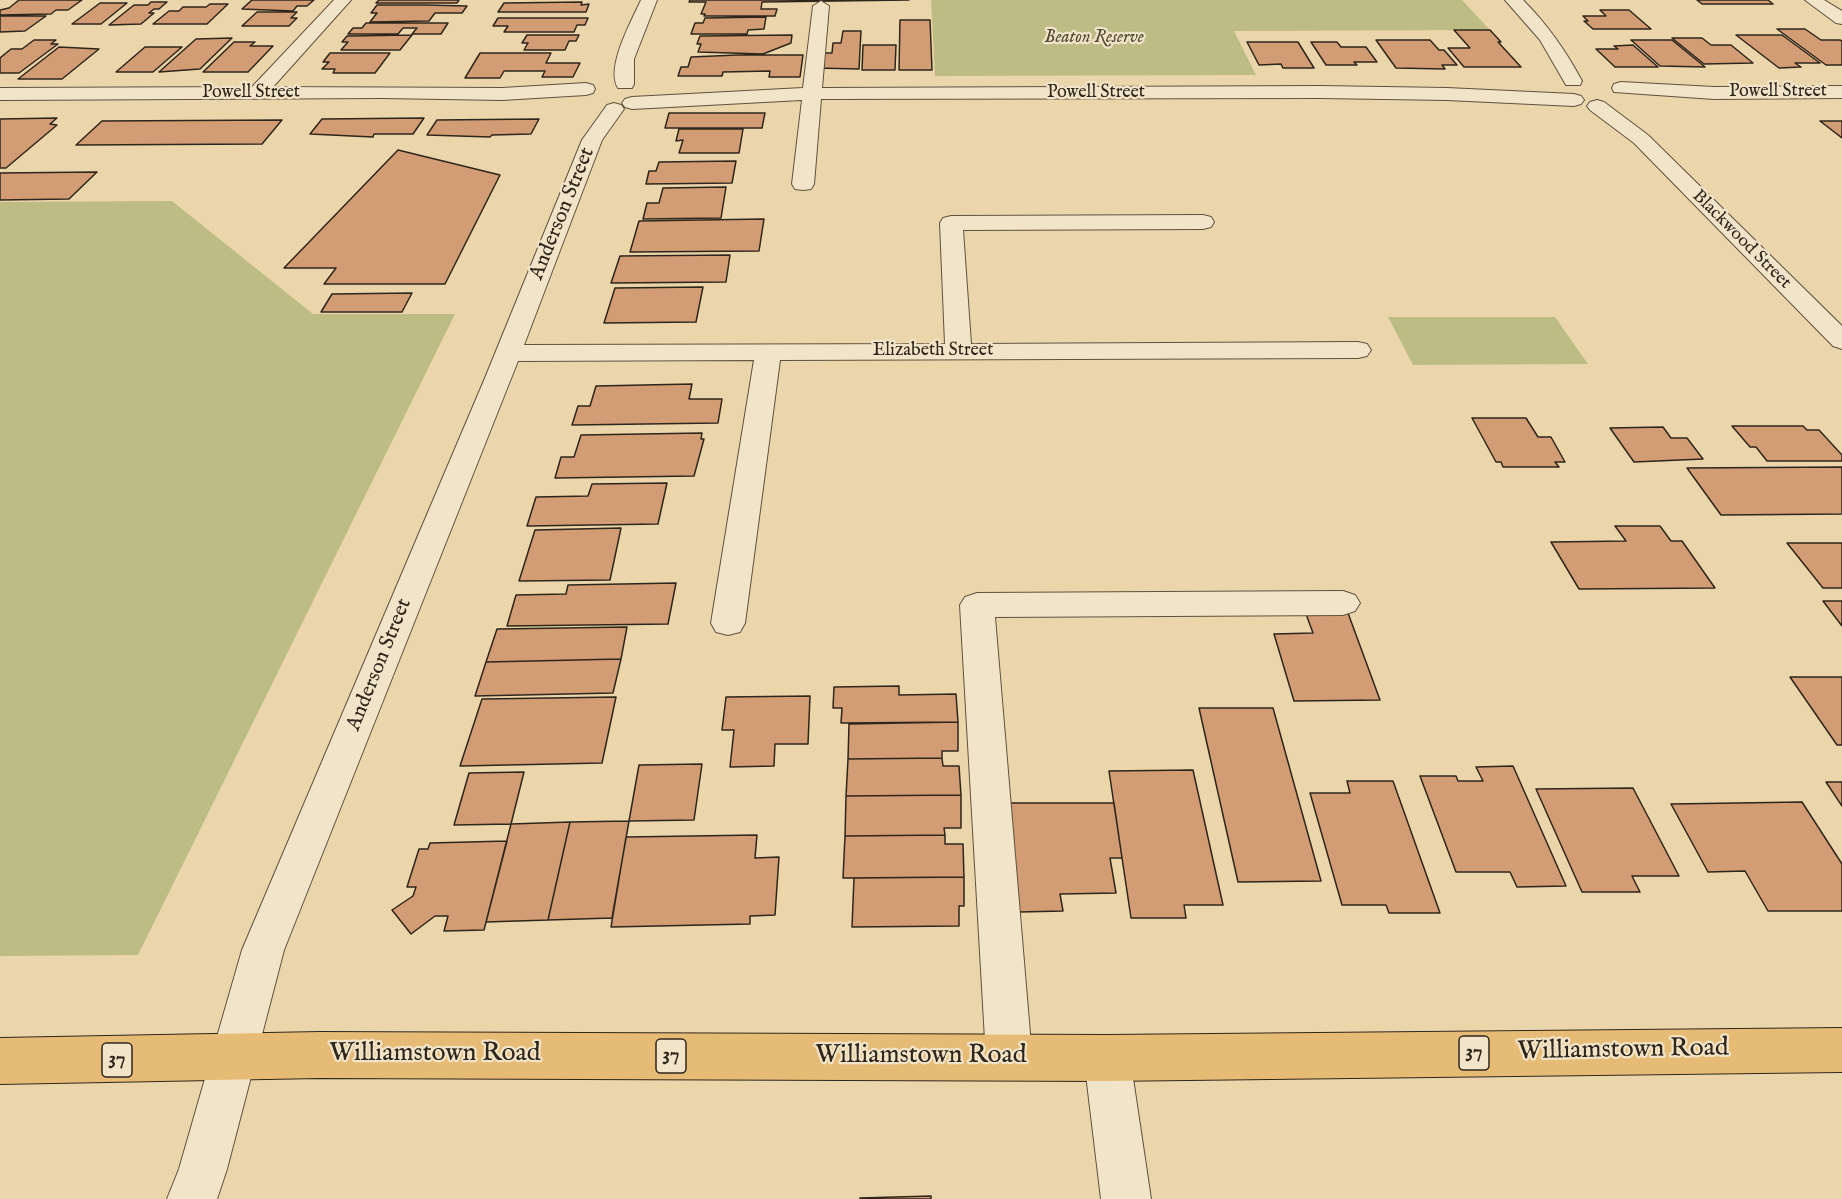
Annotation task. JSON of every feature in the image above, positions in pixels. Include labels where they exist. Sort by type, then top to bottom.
[{"type":"main road","name":"Williamstown Road","points":[[0,1061],[234,1056],[1107,1058],[1842,1050]]},
{"type":"street","points":[[257,93],[343,0]]},
{"type":"street","name":"Anderson Street","points":[[192,1199],[203,1169],[263,950],[507,353],[607,97],[649,0]]},
{"type":"street","name":"Blackwood Street","points":[[1513,0],[1539,25],[1557,49],[1597,89],[1641,139],[1842,340]]},
{"type":"street","points":[[1813,0],[1842,20]]},
{"type":"street","points":[[803,184],[821,6]]},
{"type":"street","name":"Powell Street","points":[[0,94],[502,94],[607,97],[812,94],[1479,93],[1597,89],[1714,93],[1842,92]]},
{"type":"street","name":"Blackwood Street","points":[[1597,89],[1597,106],[1641,139]]},
{"type":"street","points":[[958,351],[951,224],[1203,222]]},
{"type":"street","name":"Elizabeth Street","points":[[507,353],[1358,350]]},
{"type":"street","points":[[729,623],[768,352]]},
{"type":"street","points":[[1009,1057],[977,605],[1343,603]]},
{"type":"street","points":[[1107,1058],[1126,1199]]},
{"type":"green space","name":"Beaton Reserve","points":[[931,0],[1462,0],[1490,30],[1234,31],[1256,75],[935,76]]},
{"type":"green space","points":[[172,201],[313,314],[455,314],[138,955],[0,956],[0,202]]},
{"type":"green space","points":[[1388,317],[1555,317],[1588,364],[1413,365]]},
{"type":"building","points":[[19,0],[82,0],[68,10],[56,10],[51,14],[0,15],[0,10],[9,8]]},
{"type":"building","points":[[252,0],[314,0],[307,6],[297,6],[293,11],[242,9]]},
{"type":"building","points":[[379,0],[459,0],[457,3],[376,3]]},
{"type":"building","points":[[690,0],[909,0],[762,2],[761,9],[777,9],[775,16],[704,16],[705,14],[701,14],[706,2],[689,2]]},
{"type":"building","points":[[1697,0],[1768,0],[1773,4],[1702,4]]},
{"type":"building","points":[[151,2],[167,2],[159,9],[154,9],[149,13],[154,13],[141,24],[109,25],[134,5],[148,5]]},
{"type":"building","points":[[582,2],[581,5],[589,4],[586,12],[498,12],[504,3]]},
{"type":"building","points":[[100,3],[127,3],[101,24],[72,24]]},
{"type":"building","points":[[210,4],[228,4],[207,24],[153,24],[169,11],[179,11],[183,7],[206,7]]},
{"type":"building","points":[[377,5],[467,6],[462,13],[435,13],[429,21],[370,22],[377,13],[371,13]]},
{"type":"building","points":[[1600,10],[1629,10],[1651,29],[1593,29],[1584,21],[1588,21],[1583,16],[1606,16]]},
{"type":"building","points":[[257,12],[297,12],[291,18],[297,18],[289,26],[242,26]]},
{"type":"building","points":[[0,16],[46,16],[25,31],[0,32]]},
{"type":"building","points":[[766,17],[764,29],[748,30],[747,34],[691,34],[695,23],[703,23],[705,18]]},
{"type":"building","points":[[498,18],[588,18],[585,25],[577,25],[574,32],[504,32],[508,26],[493,26]]},
{"type":"building","points":[[900,20],[930,20],[932,70],[899,70]]},
{"type":"building","points":[[366,23],[448,23],[441,34],[412,34],[417,28],[403,28],[398,34],[348,34],[353,28],[362,28]]},
{"type":"building","points":[[1777,29],[1805,29],[1821,40],[1842,41],[1842,65],[1826,65]]},
{"type":"building","points":[[1454,30],[1490,30],[1521,67],[1464,67],[1448,48],[1470,48]]},
{"type":"building","points":[[843,31],[861,31],[859,69],[816,68],[818,53],[832,53],[833,43],[841,43]]},
{"type":"building","points":[[412,35],[400,50],[341,50],[348,42],[342,42],[347,36]]},
{"type":"building","points":[[527,35],[579,35],[576,41],[569,41],[565,50],[524,50],[528,43],[522,43]]},
{"type":"building","points":[[792,35],[791,43],[763,54],[698,52],[701,44],[697,44],[700,36]]},
{"type":"building","points":[[1736,35],[1782,35],[1820,63],[1795,63],[1801,67],[1779,68]]},
{"type":"building","points":[[232,38],[200,69],[159,72],[196,39]]},
{"type":"building","points":[[1672,38],[1702,38],[1711,45],[1731,45],[1753,63],[1704,64]]},
{"type":"building","points":[[34,40],[56,40],[51,44],[58,44],[19,73],[0,73],[0,58],[11,49],[22,49]]},
{"type":"building","points":[[1376,40],[1430,40],[1439,50],[1444,50],[1457,65],[1442,65],[1445,69],[1396,68]]},
{"type":"building","points":[[1631,40],[1672,40],[1705,67],[1660,66]]},
{"type":"building","points":[[234,42],[255,42],[250,46],[273,46],[248,72],[203,72]]},
{"type":"building","points":[[1247,42],[1298,42],[1314,68],[1283,68],[1281,64],[1259,65]]},
{"type":"building","points":[[1311,42],[1337,42],[1341,47],[1366,47],[1377,62],[1354,62],[1357,65],[1326,65]]},
{"type":"building","points":[[863,45],[896,45],[895,70],[862,70]]},
{"type":"building","points":[[1633,45],[1658,67],[1615,67],[1596,49],[1618,49],[1614,46]]},
{"type":"building","points":[[59,47],[99,49],[62,79],[18,79]]},
{"type":"building","points":[[145,47],[182,47],[153,72],[116,72]]},
{"type":"building","points":[[330,53],[390,53],[375,73],[333,73],[335,69],[322,69],[329,62],[323,62]]},
{"type":"building","points":[[480,53],[551,53],[546,63],[580,63],[573,77],[542,77],[545,71],[504,71],[500,78],[465,78]]},
{"type":"building","points":[[803,55],[800,77],[769,77],[770,71],[723,72],[722,76],[678,76],[681,67],[688,67],[691,57]]},
{"type":"building","points":[[669,113],[765,113],[762,128],[665,128]]},
{"type":"building","points":[[57,118],[50,124],[57,125],[6,168],[0,168],[0,119]]},
{"type":"building","points":[[424,118],[413,134],[374,134],[373,137],[310,134],[322,119]]},
{"type":"building","points":[[539,119],[531,134],[492,135],[490,137],[427,135],[437,120]]},
{"type":"building","points":[[282,120],[262,144],[76,145],[102,121]]},
{"type":"building","points":[[1820,121],[1842,121],[1842,138]]},
{"type":"building","points":[[679,129],[743,129],[739,153],[679,153],[683,140],[676,141]]},
{"type":"building","points":[[398,150],[500,175],[445,284],[324,284],[336,268],[284,268]]},
{"type":"building","points":[[736,161],[732,183],[646,184],[649,171],[656,171],[659,162]]},
{"type":"building","points":[[97,172],[69,199],[0,200],[0,173]]},
{"type":"building","points":[[726,187],[721,218],[643,219],[647,203],[659,203],[663,188]]},
{"type":"building","points":[[764,219],[759,251],[630,252],[639,221]]},
{"type":"building","points":[[730,255],[726,282],[611,283],[620,256]]},
{"type":"building","points":[[703,287],[696,322],[604,323],[615,288]]},
{"type":"building","points":[[412,293],[402,312],[321,312],[332,294]]},
{"type":"building","points":[[692,384],[689,399],[722,399],[718,423],[572,425],[578,406],[590,406],[596,386]]},
{"type":"building","points":[[1472,418],[1526,418],[1538,437],[1551,437],[1565,462],[1555,462],[1559,467],[1503,467],[1501,462],[1496,462]]},
{"type":"building","points":[[1732,426],[1803,426],[1807,430],[1819,430],[1842,455],[1842,461],[1767,461],[1756,447],[1750,447]]},
{"type":"building","points":[[1663,427],[1671,438],[1687,438],[1703,459],[1634,462],[1610,428]]},
{"type":"building","points":[[702,433],[701,439],[704,439],[694,476],[555,478],[561,457],[574,457],[581,435]]},
{"type":"building","points":[[1842,467],[1842,514],[1721,515],[1687,468]]},
{"type":"building","points":[[667,483],[658,524],[527,526],[536,497],[588,496],[592,484]]},
{"type":"building","points":[[1615,526],[1660,526],[1671,541],[1682,541],[1715,588],[1579,589],[1551,542],[1626,541]]},
{"type":"building","points":[[621,528],[610,580],[519,581],[535,530]]},
{"type":"building","points":[[1787,543],[1842,543],[1842,588],[1823,588]]},
{"type":"building","points":[[676,583],[668,624],[507,626],[516,595],[566,594],[568,585]]},
{"type":"building","points":[[1823,601],[1842,601],[1842,626]]},
{"type":"building","points":[[1348,613],[1380,700],[1294,701],[1274,634],[1313,633],[1306,614]]},
{"type":"building","points":[[627,627],[621,659],[486,662],[497,629]]},
{"type":"building","points":[[621,659],[613,693],[475,696],[486,662]]},
{"type":"building","points":[[1790,677],[1842,677],[1842,745],[1837,745]]},
{"type":"building","points":[[899,686],[899,695],[956,694],[958,722],[841,723],[842,708],[833,708],[834,687]]},
{"type":"building","points":[[810,696],[808,744],[775,744],[774,766],[730,767],[734,730],[722,730],[726,697]]},
{"type":"building","points":[[616,697],[602,763],[460,766],[482,699]]},
{"type":"building","points":[[1199,708],[1273,708],[1321,881],[1238,882]]},
{"type":"building","points":[[958,722],[958,751],[942,751],[942,758],[848,759],[849,724]]},
{"type":"building","points":[[942,758],[943,766],[959,766],[961,795],[846,796],[848,759]]},
{"type":"building","points":[[702,764],[694,820],[629,821],[639,765]]},
{"type":"building","points":[[1513,766],[1566,886],[1517,887],[1510,872],[1456,872],[1420,776],[1456,776],[1458,781],[1483,781],[1476,767]]},
{"type":"building","points":[[1193,770],[1223,905],[1184,905],[1186,918],[1131,918],[1109,771]]},
{"type":"building","points":[[524,772],[511,824],[454,825],[469,773]]},
{"type":"building","points":[[1347,781],[1393,781],[1440,913],[1389,913],[1386,905],[1342,905],[1310,793],[1350,793]]},
{"type":"building","points":[[1826,782],[1842,782],[1842,806]]},
{"type":"building","points":[[1633,788],[1679,876],[1632,876],[1640,892],[1582,892],[1536,789]]},
{"type":"building","points":[[961,795],[961,828],[944,828],[945,835],[845,836],[846,796]]},
{"type":"building","points":[[1802,802],[1842,864],[1842,911],[1768,911],[1745,871],[1708,872],[1671,804]]},
{"type":"building","points":[[1010,803],[1114,803],[1122,858],[1110,858],[1116,893],[1060,894],[1063,911],[1019,912]]},
{"type":"building","points":[[629,821],[612,918],[548,920],[570,822]]},
{"type":"building","points":[[570,822],[548,920],[486,922],[511,824]]},
{"type":"building","points":[[757,835],[755,858],[779,857],[775,915],[750,916],[750,924],[611,927],[626,837]]},
{"type":"building","points":[[945,835],[945,844],[963,844],[964,877],[843,878],[845,836]]},
{"type":"building","points":[[507,841],[484,930],[444,931],[448,916],[435,916],[411,934],[392,910],[413,896],[416,887],[407,887],[419,849],[428,849],[430,843]]},
{"type":"building","points":[[964,877],[964,906],[959,906],[959,926],[852,927],[854,878]]},
{"type":"building","points":[[931,1196],[931,1199],[860,1199],[860,1198]]}]
